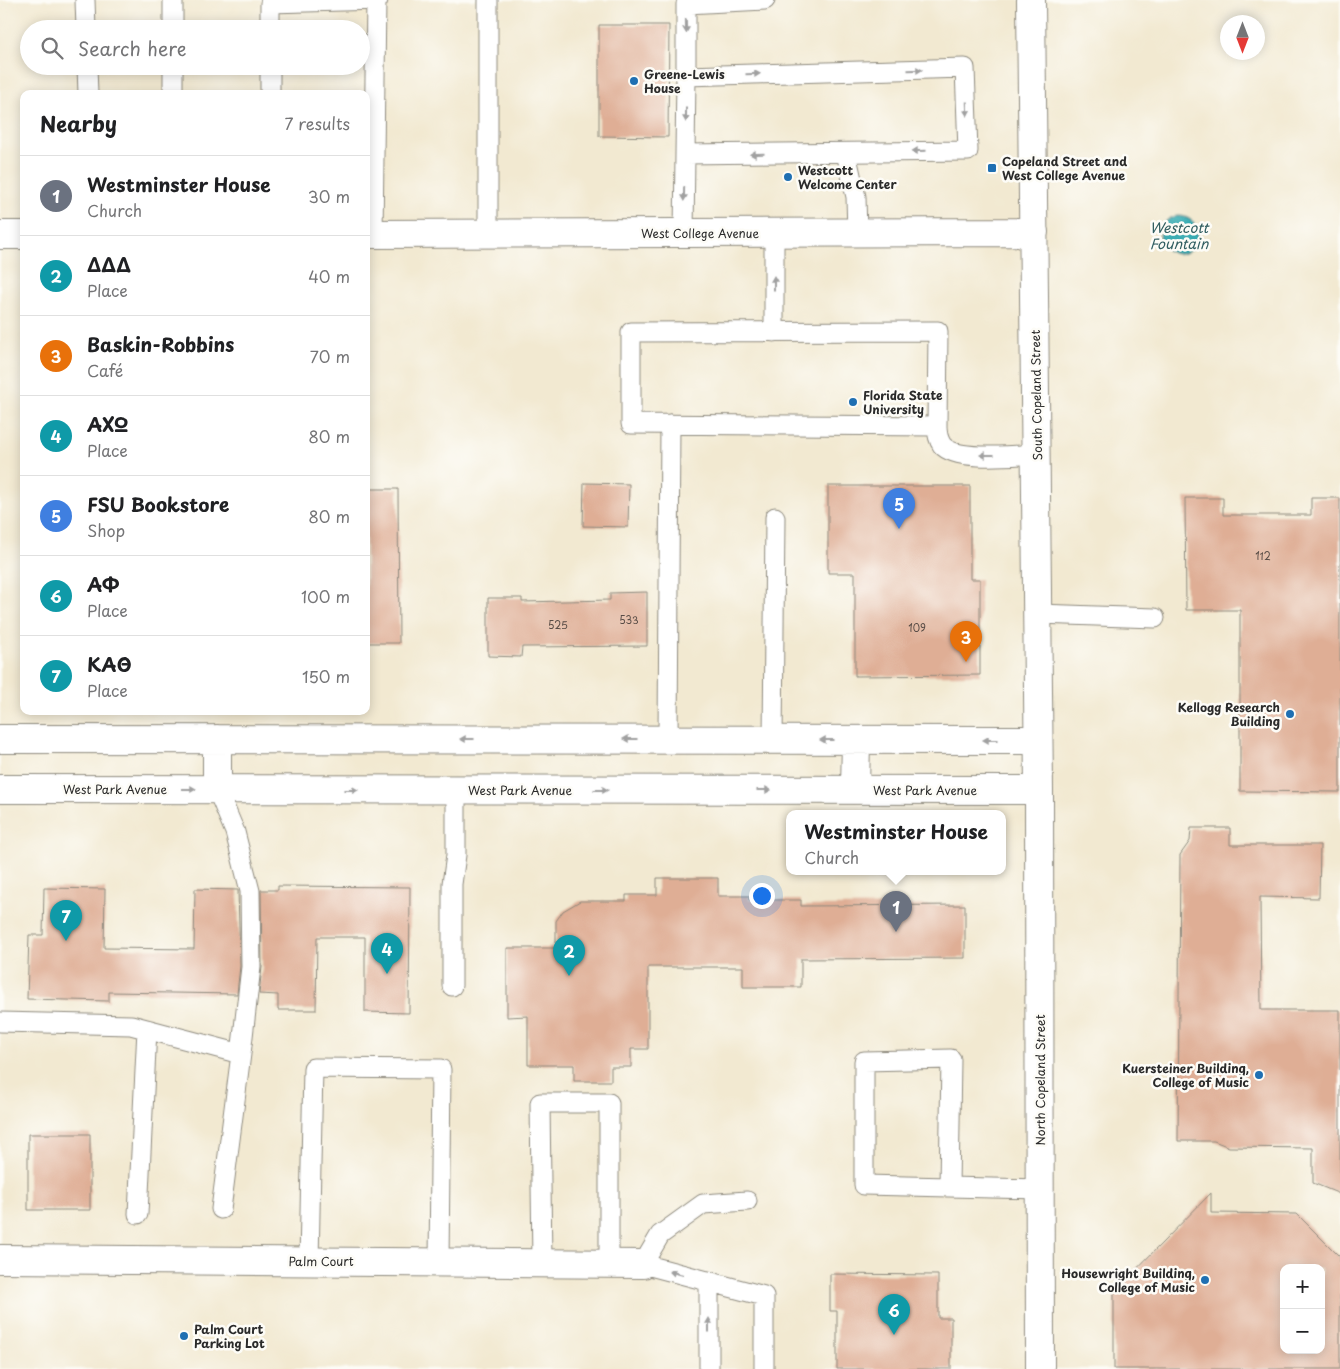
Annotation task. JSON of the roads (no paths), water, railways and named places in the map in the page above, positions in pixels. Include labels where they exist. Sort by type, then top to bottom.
[{"type":"street","name":"South Copeland Street","points":[[1030,0],[1039,790]]},
{"type":"street","name":"West College Avenue","points":[[370,234],[1034,232]]},
{"type":"street","points":[[0,235],[20,235]]},
{"type":"street","points":[[0,738],[1038,740]]},
{"type":"street","points":[[218,739],[218,789]]},
{"type":"street","points":[[855,790],[856,740]]},
{"type":"street","name":"West Park Avenue","points":[[0,789],[1039,790]]},
{"type":"street","name":"North Copeland Street","points":[[1039,790],[1040,1369]]},
{"type":"street","name":"Palm Court","points":[[0,1259],[642,1264]]},
{"type":"lane","points":[[85,0],[86,20]]},
{"type":"lane","points":[[173,0],[173,20]]},
{"type":"lane","points":[[270,20],[270,3],[377,0],[370,205]]},
{"type":"lane","points":[[488,0],[488,233]]},
{"type":"lane","points":[[684,233],[686,4],[765,0]]},
{"type":"lane","points":[[686,76],[965,68],[968,151],[686,154]]},
{"type":"lane","points":[[87,75],[88,90]]},
{"type":"lane","points":[[173,75],[173,90]]},
{"type":"lane","points":[[270,75],[270,90]]},
{"type":"lane","points":[[846,153],[856,197],[857,233]]},
{"type":"lane","points":[[774,233],[774,332]]},
{"type":"lane","points":[[937,426],[631,424],[631,332],[938,331],[937,426],[938,437],[942,446],[964,455],[1036,454]]},
{"type":"lane","points":[[668,739],[670,424]]},
{"type":"lane","points":[[773,740],[775,517]]},
{"type":"lane","points":[[1038,614],[1155,618]]},
{"type":"lane","points":[[218,789],[235,832],[250,891],[251,967],[221,1209]]},
{"type":"lane","points":[[452,986],[452,884],[456,856],[456,790]]},
{"type":"lane","points":[[0,1022],[131,1025],[241,1054]]},
{"type":"lane","points":[[138,1214],[147,1029]]},
{"type":"lane","points":[[949,1187],[951,1059],[864,1061],[864,1185],[949,1187],[1040,1189]]},
{"type":"lane","points":[[309,1261],[312,1068],[441,1069],[439,1262]]},
{"type":"lane","points":[[542,1263],[540,1103],[609,1103],[609,1263]]},
{"type":"lane","points":[[748,1201],[703,1204],[660,1235],[642,1264],[764,1296],[764,1369]]},
{"type":"lane","points":[[709,1281],[709,1369]]},
{"type":"water","name":"Westcott Fountain","points":[[1179,216],[1186,217],[1192,222],[1197,228],[1197,242],[1192,248],[1186,253],[1179,254],[1172,253],[1166,248],[1161,242],[1160,235],[1161,228],[1166,222],[1172,217]]},
{"type":"place","name":"Greene-Lewis House","points":[[634,81]]},
{"type":"place","name":"Copeland Street and West College Avenue","points":[[992,168]]},
{"type":"place","name":"Westcott Welcome Center","points":[[788,177]]},
{"type":"place","name":"Florida State University","points":[[853,402]]},
{"type":"place","name":"FSU Bookstore","points":[[899,529]]},
{"type":"place","name":"Baskin-Robbins","points":[[966,662]]},
{"type":"place","name":"Kellogg Research Building","points":[[1290,714]]},
{"type":"place","name":"Westminster House","points":[[896,932]]},
{"type":"place","name":"ΚΑΘ","points":[[66,941]]},
{"type":"place","name":"ΑΧΩ","points":[[387,974]]},
{"type":"place","name":"ΔΔΔ","points":[[569,976]]},
{"type":"place","name":"Kuersteiner Building, College of Music","points":[[1259,1075]]},
{"type":"place","name":"Housewright Building, College of Music","points":[[1205,1280]]},
{"type":"place","name":"ΑΦ","points":[[894,1335]]},
{"type":"place","name":"Palm Court Parking Lot","points":[[184,1336]]}]
